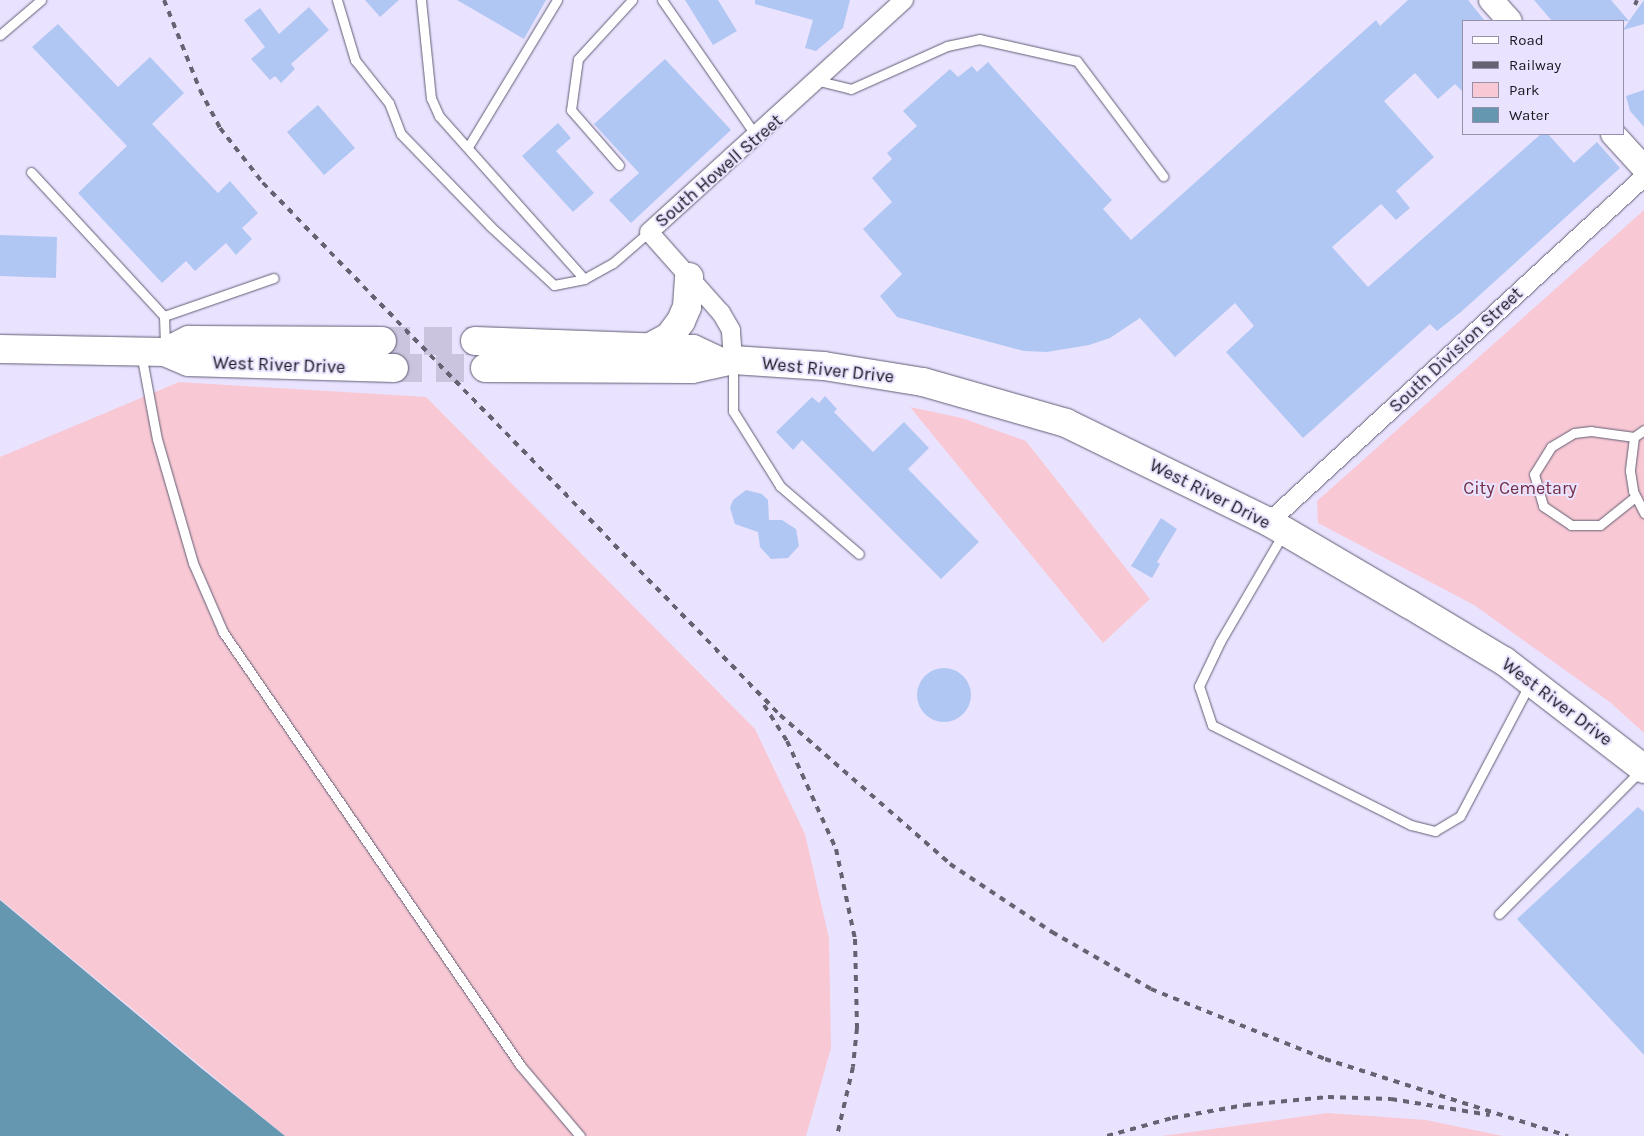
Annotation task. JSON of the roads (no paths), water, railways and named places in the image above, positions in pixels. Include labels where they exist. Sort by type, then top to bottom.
[{"type":"main road","points":[[650,347],[669,337],[681,321],[687,307],[689,277]]},
{"type":"main road","name":"West River Drive","points":[[153,351],[189,340],[382,341]]},
{"type":"main road","name":"West River Drive","points":[[475,341],[693,349],[726,360],[879,373],[923,382],[1066,423],[1277,527],[1504,661],[1643,769]]},
{"type":"main road","name":"West River Drive","points":[[0,349],[153,351],[188,362],[394,368]]},
{"type":"main road","name":"West River Drive","points":[[485,368],[692,368],[726,360]]},
{"type":"street","name":"South Howell Street","points":[[726,360],[731,330],[689,277],[649,232],[819,81],[904,0]]},
{"type":"street","points":[[1490,0],[1509,20]]},
{"type":"street","points":[[1614,135],[1644,168]]},
{"type":"street","name":"South Division Street","points":[[1277,527],[1644,177]]},
{"type":"lane","points":[[0,35],[41,0]]},
{"type":"lane","points":[[337,0],[355,60],[389,103],[401,134],[490,226],[554,285],[584,279],[613,263],[649,232]]},
{"type":"lane","points":[[420,0],[431,98],[439,116],[584,279]]},
{"type":"lane","points":[[468,147],[557,0]]},
{"type":"lane","points":[[619,164],[571,110],[578,59],[632,0]]},
{"type":"lane","points":[[662,0],[757,137]]},
{"type":"lane","points":[[819,81],[851,89],[946,46],[979,39],[1077,61],[1163,176]]},
{"type":"lane","points":[[30,172],[164,316]]},
{"type":"lane","points":[[164,316],[274,278]]},
{"type":"lane","points":[[164,316],[153,351],[156,439],[193,563],[223,632],[520,1064],[580,1136]]},
{"type":"lane","points":[[726,360],[733,411],[780,486],[859,554]]},
{"type":"lane","points":[[1635,497],[1600,525],[1571,525],[1543,506],[1534,474],[1550,447],[1574,433],[1591,431],[1634,437],[1644,430]]},
{"type":"lane","points":[[1634,437],[1630,471],[1635,497],[1644,512]]},
{"type":"lane","points":[[1277,527],[1199,686],[1212,725],[1411,825],[1435,831],[1460,816],[1531,681]]},
{"type":"lane","points":[[1499,914],[1643,769]]},
{"type":"water","points":[[0,900],[201,1068],[285,1136],[0,1136]]},
{"type":"tunnel","points":[[382,341],[475,341]]},
{"type":"tunnel","points":[[394,368],[485,368]]},
{"type":"railway","points":[[164,0],[200,90],[220,128],[263,183],[780,715],[950,864],[1052,932],[1151,989],[1325,1059],[1568,1136]]},
{"type":"railway","points":[[1635,5],[1637,0]]},
{"type":"railway","points":[[764,705],[787,741],[836,849],[855,939],[857,1028],[853,1067],[837,1136]]},
{"type":"railway","points":[[1107,1136],[1172,1118],[1245,1105],[1328,1097],[1391,1099],[1490,1115]]},
{"type":"park label","name":"City Cemetary","points":[[1520,488]]}]
